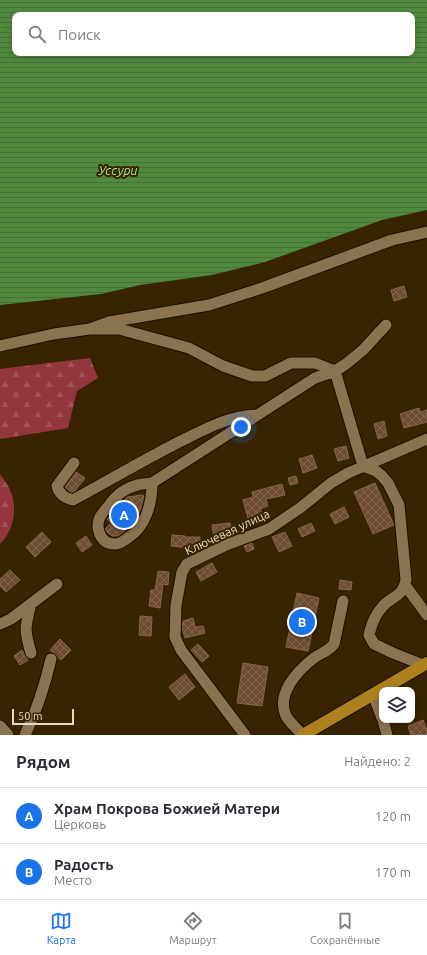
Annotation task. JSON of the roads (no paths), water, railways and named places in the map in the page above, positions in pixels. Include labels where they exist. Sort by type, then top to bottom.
[{"type":"main road","points":[[303,735],[425,664]]},
{"type":"lane","points":[[0,346],[90,328],[109,322],[209,305],[262,288],[392,240],[427,232]]},
{"type":"lane","points":[[152,483],[150,505],[136,533],[124,541],[116,544],[107,542],[100,536],[97,527],[100,517],[116,496],[125,489],[135,485],[152,483],[315,378],[336,371],[363,350],[386,325]]},
{"type":"lane","points":[[90,328],[119,329],[189,348],[223,366],[252,376],[265,376],[291,363],[315,363],[336,371]]},
{"type":"lane","points":[[336,371],[363,466],[376,471],[382,476],[388,483],[398,505],[406,580],[405,586],[397,596],[384,605],[372,622],[369,635],[374,644],[393,653],[425,664]]},
{"type":"lane","points":[[74,463],[57,486],[58,492],[66,498],[73,500],[160,452],[215,424],[242,416],[257,415]]},
{"type":"lane","name":"Ключевая улица","points":[[245,735],[208,687],[181,650],[177,642],[175,625],[176,605],[184,567],[226,545],[269,529],[300,508],[331,483],[363,466],[427,439]]},
{"type":"lane","points":[[0,624],[11,619],[57,584]]},
{"type":"lane","points":[[405,586],[427,615]]},
{"type":"lane","points":[[303,735],[287,718],[283,708],[284,695],[289,684],[301,671],[314,659],[331,649],[334,644],[343,601]]},
{"type":"lane","points":[[31,604],[25,627],[31,653]]},
{"type":"lane","points":[[25,735],[37,709],[46,682],[51,659]]},
{"type":"lane","points":[[373,694],[379,711]]},
{"type":"lane","points":[[384,723],[388,735]]},
{"type":"lane","points":[[0,726],[8,735]]},
{"type":"water","name":"Уссури","points":[[0,0],[427,0],[427,210],[382,220],[265,262],[212,275],[140,285],[101,294],[0,305]]},
{"type":"place","name":"Храм Покрова Божией Матери","points":[[124,515]]},
{"type":"place","name":"Радость","points":[[302,622]]}]
